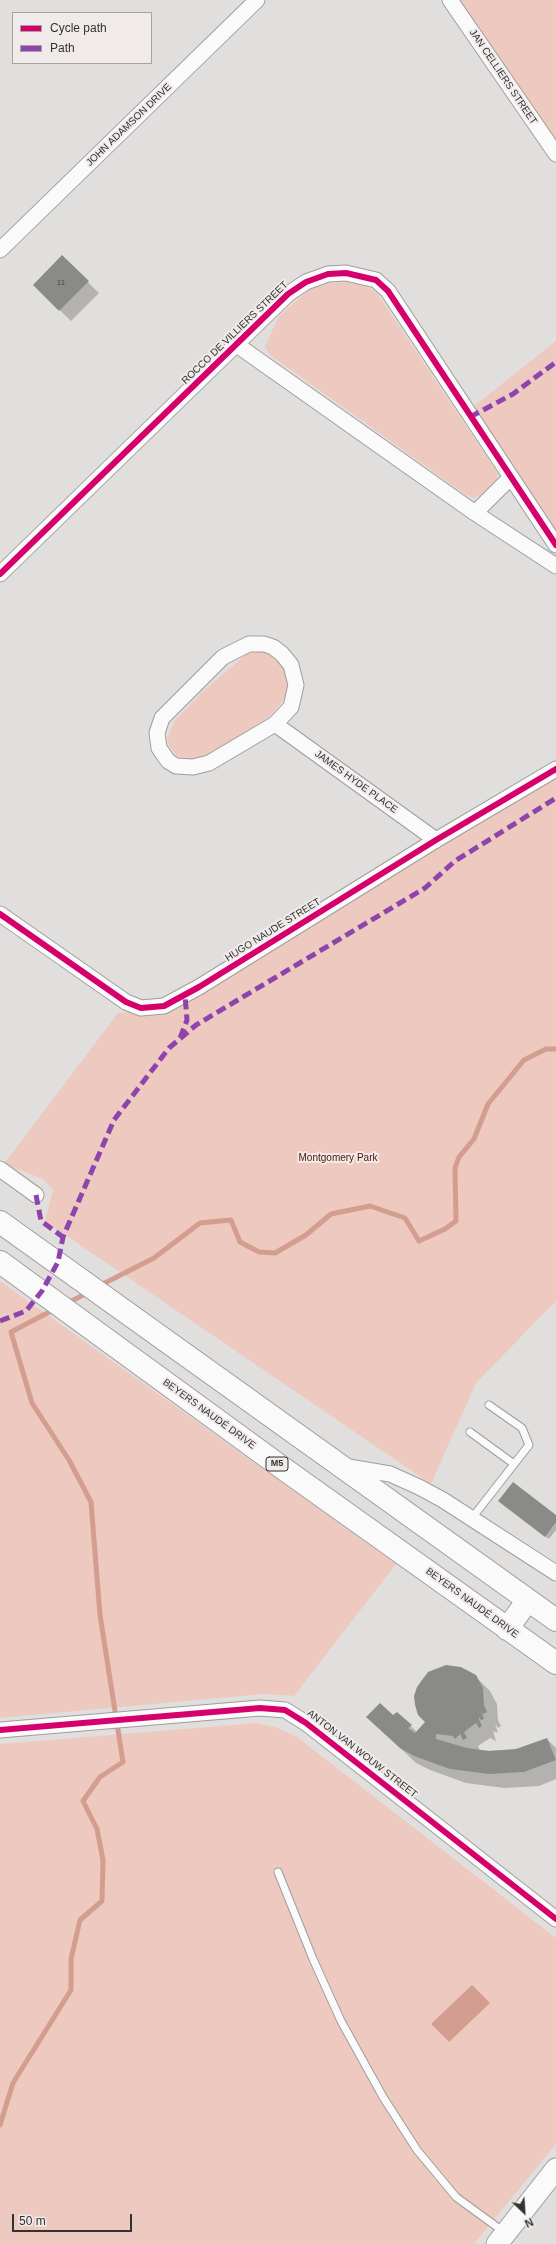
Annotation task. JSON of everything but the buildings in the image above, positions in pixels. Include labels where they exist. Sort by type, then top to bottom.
[{"type":"main road","points":[[0,1222],[556,1620]]},
{"type":"main road","name":"BEYERS NAUDÉ DRIVE","points":[[0,1262],[556,1663]]},
{"type":"main road","points":[[407,1556],[427,1528]]},
{"type":"main road","points":[[507,1629],[528,1600]]},
{"type":"main road","points":[[501,2239],[556,2169]]},
{"type":"street","name":"JOHN ADAMSON DRIVE","points":[[0,250],[257,0]]},
{"type":"street","name":"JAN CELLIERS STREET","points":[[450,0],[556,154]]},
{"type":"street","name":"ROCCO DE VILLIERS STREET","points":[[0,574],[288,294],[306,282],[328,274],[346,273],[376,280],[388,291],[510,478],[556,545]]},
{"type":"street","name":"ROCCO DE VILLIERS STREET","points":[[237,345],[475,513],[556,566]]},
{"type":"street","points":[[475,513],[510,478]]},
{"type":"street","points":[[249,644],[264,644],[282,654],[291,665],[295,676],[296,691],[291,707],[275,724],[209,763],[193,767],[176,766],[168,761],[159,748],[157,733],[162,718],[223,657],[249,644]]},
{"type":"street","name":"JAMES HYDE PLACE","points":[[275,724],[436,840]]},
{"type":"street","name":"HUGO NAUDE STREET","points":[[0,914],[126,1002],[140,1008],[164,1006],[199,987],[436,840],[556,769]]},
{"type":"street","points":[[0,1169],[36,1195]]},
{"type":"street","points":[[340,1465],[390,1474],[444,1500],[555,1570]]},
{"type":"street","name":"ANTON VAN WOUW STREET","points":[[0,1730],[260,1708],[285,1710],[306,1723],[556,1919]]},
{"type":"lane","points":[[472,1518],[529,1445],[522,1428],[489,1405]]},
{"type":"lane","points":[[470,1432],[514,1464]]},
{"type":"lane","points":[[278,1872],[313,1959],[341,2021],[383,2097],[417,2150],[456,2197],[501,2239]]},
{"type":"green space","points":[[451,0],[556,0],[556,153]]},
{"type":"green space","points":[[348,282],[364,285],[377,293],[498,474],[495,484],[488,491],[474,498],[466,495],[270,355],[265,347],[278,317],[312,287],[324,283]]},
{"type":"green space","points":[[556,341],[556,529],[474,406]]},
{"type":"green space","points":[[249,652],[265,652],[278,659],[284,667],[288,685],[285,698],[270,716],[215,752],[196,761],[188,761],[177,756],[169,746],[167,739],[175,720],[202,692]]},
{"type":"green space","name":"Montgomery Park","points":[[556,770],[556,1301],[476,1383],[431,1484],[45,1221],[53,1190],[43,1179],[4,1164],[118,1013],[176,1005]]},
{"type":"green space","points":[[0,1281],[396,1564],[294,1696],[264,1694],[0,1718]]},
{"type":"green space","points":[[257,1723],[278,1728],[297,1737],[556,1938],[556,2144],[474,2244],[0,2244],[0,1744]]},
{"type":"shaded area","points":[[472,1985],[490,2003],[449,2042],[431,2024]]},
{"type":"waterway","points":[[99,1286],[154,1258],[200,1223],[231,1220],[240,1242],[259,1252],[275,1253],[306,1235],[331,1214],[370,1206],[405,1218],[419,1241],[445,1229],[456,1221],[455,1168],[459,1157],[474,1139],[488,1104],[524,1060],[546,1049],[556,1049]]},
{"type":"waterway","points":[[66,1304],[89,1292]]},
{"type":"waterway","points":[[0,2125],[13,2083],[71,1990],[71,1959],[80,1920],[102,1901],[103,1860],[97,1829],[83,1801],[100,1777],[123,1762],[100,1615],[91,1502],[69,1460],[32,1403],[11,1332],[55,1309]]},
{"type":"marked path","points":[[470,417],[513,394],[556,362]]},
{"type":"marked path","points":[[0,1321],[26,1311],[42,1291],[58,1262],[63,1237],[114,1120],[169,1048],[196,1025],[425,888],[455,861],[556,798]]},
{"type":"marked path","points":[[180,1038],[187,1020],[185,995]]},
{"type":"marked path","points":[[36,1195],[41,1221],[63,1237]]},
{"type":"cycle path","points":[[0,574],[288,294],[306,282],[328,274],[346,273],[376,280],[388,291],[556,545]]},
{"type":"cycle path","points":[[0,914],[126,1002],[141,1008],[164,1006],[199,987],[436,840],[556,769]]},
{"type":"cycle path","points":[[0,1730],[260,1708],[285,1710],[306,1723],[556,1919]]}]
